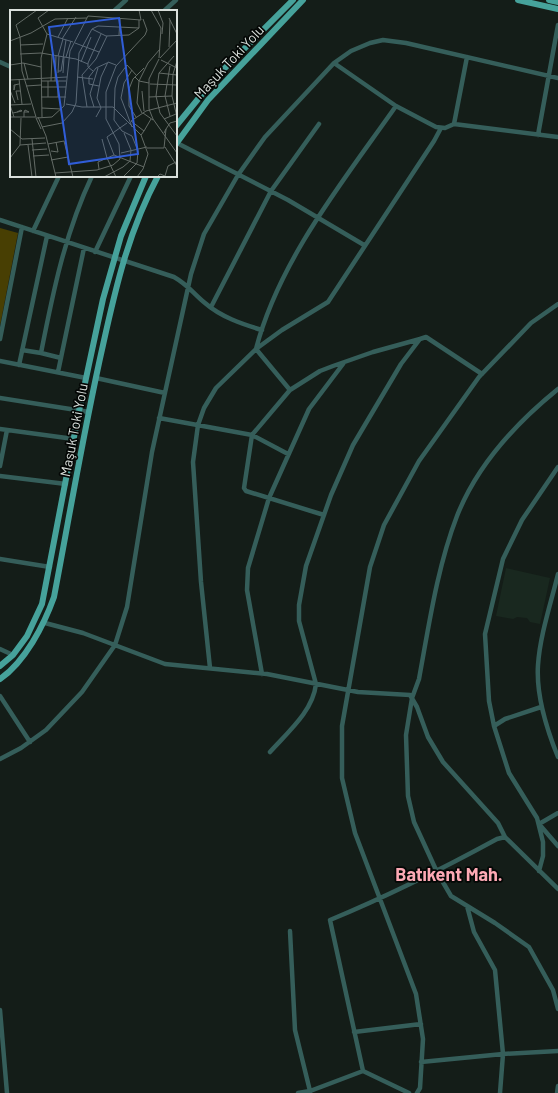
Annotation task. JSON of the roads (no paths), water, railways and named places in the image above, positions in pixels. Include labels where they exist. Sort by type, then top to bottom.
[{"type":"main road","points":[[177,125],[216,77],[293,0]]},
{"type":"main road","name":"Maşuk Toki Yolu","points":[[177,142],[208,100],[304,0]]},
{"type":"main road","points":[[518,0],[558,9]]},
{"type":"main road","points":[[549,0],[558,2]]},
{"type":"main road","points":[[0,666],[12,655],[27,636],[42,604],[79,411],[103,299],[124,230],[146,177]]},
{"type":"main road","name":"Maşuk Toki Yolu","points":[[0,679],[26,651],[45,623],[54,597],[89,412],[122,262],[136,223],[158,177]]},
{"type":"street","points":[[115,10],[126,0]]},
{"type":"street","points":[[165,10],[176,0]]},
{"type":"street","points":[[538,135],[558,25]]},
{"type":"street","points":[[0,759],[30,742],[46,730],[82,692],[115,645],[124,622],[159,418],[196,254],[204,234],[238,175],[265,137],[334,63],[352,51],[382,40],[406,43],[558,78]]},
{"type":"street","points":[[454,124],[467,57]]},
{"type":"street","points":[[0,62],[10,67]]},
{"type":"street","points":[[334,63],[396,106],[436,128],[454,124],[558,137]]},
{"type":"street","points":[[256,349],[262,330],[285,275],[317,219],[396,106]]},
{"type":"street","points":[[211,307],[271,191],[319,124]]},
{"type":"street","points":[[210,668],[202,582],[194,462],[198,425],[204,408],[216,388],[256,349],[282,330],[328,302],[434,141],[441,128]]},
{"type":"street","points":[[177,144],[271,191],[364,246]]},
{"type":"street","points":[[33,231],[59,177]]},
{"type":"street","points":[[41,354],[66,242],[79,202],[92,177]]},
{"type":"street","points":[[95,252],[131,177]]},
{"type":"street","points":[[0,220],[122,262],[174,277],[188,285],[211,307],[224,316],[262,330]]},
{"type":"street","points":[[0,339],[22,227]]},
{"type":"street","points":[[19,365],[47,236]]},
{"type":"street","points":[[58,372],[84,248]]},
{"type":"street","points":[[417,1093],[420,1088],[423,1039],[416,994],[355,833],[342,778],[342,726],[348,690],[370,567],[384,526],[419,461],[482,374],[531,323],[558,304]]},
{"type":"street","points":[[324,515],[246,491],[244,488],[252,436],[290,390],[320,371],[373,352],[426,337],[482,374]]},
{"type":"street","points":[[270,752],[312,702],[316,684],[300,621],[299,605],[306,566],[324,515],[353,445],[401,364],[420,339]]},
{"type":"street","points":[[256,349],[290,390]]},
{"type":"street","points":[[22,350],[61,358]]},
{"type":"street","points":[[0,361],[86,378]]},
{"type":"street","points":[[262,674],[247,580],[250,560],[269,498],[309,409],[343,363]]},
{"type":"street","points":[[96,378],[165,393]]},
{"type":"street","points":[[558,389],[535,407],[501,443],[469,491],[457,516],[446,549],[419,679],[412,698],[406,735],[408,796],[414,822],[437,872],[451,896],[528,947],[553,990],[558,1009]]},
{"type":"street","points":[[0,398],[89,412]]},
{"type":"street","points":[[159,418],[252,436],[288,454]]},
{"type":"street","points":[[0,430],[74,439]]},
{"type":"street","points":[[0,466],[7,430]]},
{"type":"street","points":[[539,871],[543,856],[543,842],[538,818],[509,773],[494,726],[489,701],[485,634],[492,598],[503,558],[522,520],[558,467]]},
{"type":"street","points":[[0,476],[66,484]]},
{"type":"street","points":[[0,559],[50,566]]},
{"type":"street","points":[[558,574],[538,665],[542,707],[551,741],[558,757]]},
{"type":"street","points":[[45,623],[83,633],[165,664],[262,674],[348,690],[407,694],[412,698],[417,707],[425,732],[443,762],[498,823],[505,838],[558,889]]},
{"type":"street","points":[[0,649],[12,655]]},
{"type":"street","points":[[0,696],[30,742]]},
{"type":"street","points":[[494,726],[505,719],[542,707]]},
{"type":"street","points":[[539,824],[558,813]]},
{"type":"street","points":[[539,824],[558,846]]},
{"type":"street","points":[[362,1070],[330,920],[380,899],[437,872],[497,839],[505,838]]},
{"type":"street","points":[[466,906],[474,932],[495,970],[503,1054],[500,1093]]},
{"type":"street","points":[[290,930],[295,1030],[310,1092]]},
{"type":"street","points":[[0,1010],[1,1041],[7,1093]]},
{"type":"street","points":[[354,1032],[421,1024]]},
{"type":"street","points":[[421,1062],[503,1054],[558,1051]]},
{"type":"street","points":[[298,1093],[310,1092],[362,1070],[410,1093]]},
{"type":"street","points":[[557,1093],[558,1086]]},
{"type":"district","name":"Batıkent Mah.","points":[[449,875]]}]
